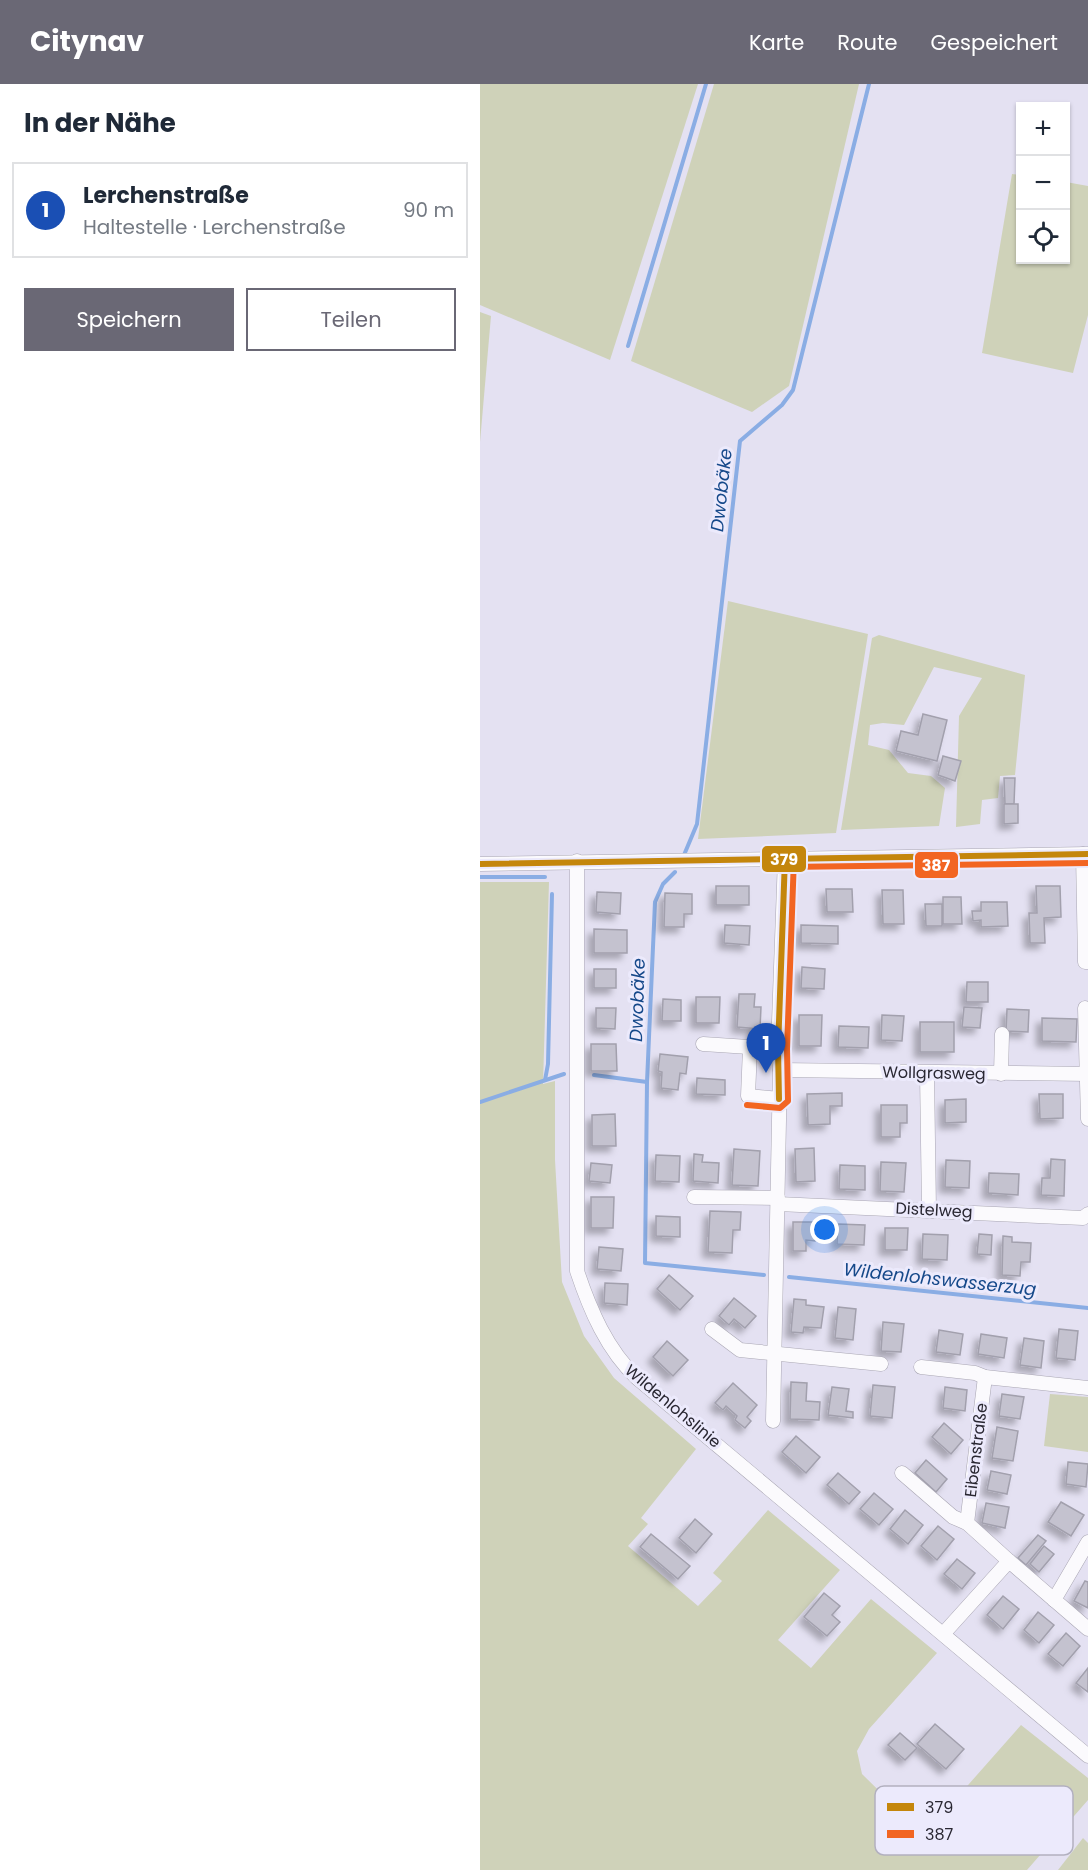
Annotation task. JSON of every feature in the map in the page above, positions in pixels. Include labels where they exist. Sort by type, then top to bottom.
[{"type":"street","points":[[480,864],[1085,854],[1084,962],[1088,962]]},
{"type":"street","points":[[773,1421],[780,1099],[778,1049],[785,858]]},
{"type":"street","name":"Wildenlohslinie","points":[[577,861],[577,1271],[585,1295],[620,1361],[1088,1756]]},
{"type":"street","points":[[1085,1008],[1088,1119]]},
{"type":"street","points":[[1001,1074],[1002,1034]]},
{"type":"street","points":[[703,1044],[778,1049]]},
{"type":"street","points":[[750,1048],[748,1096],[780,1099]]},
{"type":"street","name":"Wollgrasweg","points":[[780,1070],[927,1074],[1088,1074]]},
{"type":"street","points":[[927,1074],[929,1210]]},
{"type":"street","name":"Distelweg","points":[[694,1197],[1083,1218],[1088,1214]]},
{"type":"street","points":[[712,1329],[740,1350],[881,1364]]},
{"type":"street","points":[[921,1366],[975,1373],[985,1377],[1088,1388]]},
{"type":"street","name":"Eibenstraße","points":[[967,1523],[985,1377]]},
{"type":"street","name":"Eibenstraße","points":[[902,1473],[953,1517],[967,1523],[1088,1629]]},
{"type":"street","points":[[1054,1600],[1088,1542]]},
{"type":"street","points":[[944,1633],[1009,1561]]},
{"type":"green space","points":[[480,84],[698,84],[610,360],[480,305]]},
{"type":"green space","points":[[714,84],[859,84],[789,386],[752,412],[631,361]]},
{"type":"green space","points":[[1012,174],[1016,174],[1016,264],[1070,264],[1070,183],[1088,186],[1088,315],[1073,373],[982,353]]},
{"type":"green space","points":[[480,312],[491,316],[480,442]]},
{"type":"green space","points":[[728,601],[868,634],[836,833],[698,839]]},
{"type":"green space","points":[[879,635],[1025,675],[1015,775],[1000,776],[998,798],[982,800],[980,824],[956,827],[959,716],[982,678],[934,667],[904,725],[883,723],[870,725],[868,745],[889,750],[908,773],[931,776],[945,788],[939,826],[841,830],[872,638]]},
{"type":"green space","points":[[480,882],[549,882],[543,1084],[555,1081],[555,1160],[562,1282],[584,1336],[614,1378],[696,1449],[641,1518],[648,1524],[628,1546],[698,1606],[722,1581],[713,1573],[768,1510],[840,1570],[778,1640],[811,1668],[871,1599],[937,1653],[869,1729],[857,1751],[862,1774],[875,1787],[875,1855],[1040,1855],[1027,1870],[480,1870]]},
{"type":"green space","points":[[1050,1394],[1088,1397],[1088,1452],[1044,1446]]},
{"type":"green space","points":[[1021,1725],[1088,1778],[1088,1800],[1073,1817],[1073,1786],[967,1786]]},
{"type":"green space","points":[[1083,1838],[1088,1843],[1088,1870],[1058,1870],[1070,1855],[1073,1855],[1073,1851]]},
{"type":"building","points":[[923,714],[947,720],[937,761],[896,751],[901,731],[918,735]]},
{"type":"building","points":[[943,756],[961,761],[955,781],[938,775]]},
{"type":"building","points":[[1004,778],[1015,778],[1014,804],[1005,804]]},
{"type":"building","points":[[1004,804],[1018,804],[1018,823],[1004,824]]},
{"type":"building","points":[[716,886],[749,886],[749,905],[716,905]]},
{"type":"building","points":[[1036,886],[1060,886],[1061,917],[1044,918],[1045,943],[1030,943],[1029,913],[1037,913]]},
{"type":"building","points":[[826,889],[852,889],[853,912],[827,912]]},
{"type":"building","points":[[882,890],[903,890],[904,924],[883,924]]},
{"type":"building","points":[[597,892],[621,893],[620,914],[596,912]]},
{"type":"building","points":[[665,893],[692,894],[692,914],[684,914],[684,927],[664,927]]},
{"type":"building","points":[[943,897],[961,897],[962,924],[943,924]]},
{"type":"building","points":[[981,902],[1007,902],[1008,926],[981,927],[981,920],[973,921],[972,911],[981,911]]},
{"type":"building","points":[[925,904],[942,904],[942,926],[926,926]]},
{"type":"building","points":[[725,925],[750,926],[749,945],[724,943]]},
{"type":"building","points":[[801,925],[838,926],[838,944],[801,943]]},
{"type":"building","points":[[594,929],[627,930],[627,953],[594,953]]},
{"type":"building","points":[[802,967],[825,969],[824,989],[801,988]]},
{"type":"building","points":[[594,969],[616,969],[616,988],[594,988]]},
{"type":"building","points":[[967,982],[988,982],[988,1002],[966,1002]]},
{"type":"building","points":[[739,994],[755,994],[754,1007],[761,1007],[760,1029],[737,1027]]},
{"type":"building","points":[[696,997],[720,997],[719,1023],[696,1023]]},
{"type":"building","points":[[663,999],[681,1000],[681,1021],[662,1021]]},
{"type":"building","points":[[964,1007],[982,1008],[980,1028],[962,1027]]},
{"type":"building","points":[[596,1008],[616,1008],[615,1029],[596,1028]]},
{"type":"building","points":[[1007,1009],[1029,1010],[1028,1032],[1006,1031]]},
{"type":"building","points":[[799,1015],[822,1015],[821,1046],[799,1046]]},
{"type":"building","points":[[882,1015],[904,1016],[902,1041],[881,1040]]},
{"type":"building","points":[[1042,1018],[1077,1019],[1076,1042],[1042,1041]]},
{"type":"building","points":[[920,1022],[954,1022],[954,1052],[920,1052]]},
{"type":"building","points":[[839,1026],[869,1027],[868,1048],[838,1047]]},
{"type":"building","points":[[591,1044],[616,1044],[617,1071],[591,1071]]},
{"type":"building","points":[[660,1054],[688,1057],[686,1074],[680,1073],[678,1090],[661,1088],[662,1072],[658,1071]]},
{"type":"building","points":[[697,1078],[725,1080],[725,1095],[696,1094]]},
{"type":"building","points":[[842,1093],[842,1106],[830,1106],[830,1124],[808,1125],[807,1094]]},
{"type":"building","points":[[1039,1094],[1063,1094],[1063,1118],[1040,1119]]},
{"type":"building","points":[[966,1099],[966,1122],[945,1123],[945,1100]]},
{"type":"building","points":[[881,1105],[907,1105],[907,1123],[900,1123],[900,1137],[881,1137]]},
{"type":"building","points":[[615,1114],[616,1146],[592,1146],[592,1115]]},
{"type":"building","points":[[814,1148],[815,1181],[796,1182],[795,1149]]},
{"type":"building","points":[[734,1149],[760,1151],[758,1186],[732,1185]]},
{"type":"building","points":[[694,1154],[703,1155],[702,1162],[719,1163],[718,1183],[693,1181]]},
{"type":"building","points":[[656,1155],[680,1156],[679,1182],[655,1181]]},
{"type":"building","points":[[1051,1159],[1065,1160],[1064,1196],[1041,1195],[1042,1178],[1050,1178]]},
{"type":"building","points":[[946,1160],[970,1161],[969,1188],[945,1187]]},
{"type":"building","points":[[881,1162],[906,1163],[904,1192],[880,1191]]},
{"type":"building","points":[[591,1163],[612,1165],[610,1183],[589,1181]]},
{"type":"building","points":[[840,1165],[865,1166],[865,1190],[839,1189]]},
{"type":"building","points":[[989,1173],[1019,1174],[1018,1195],[988,1193]]},
{"type":"building","points":[[591,1197],[614,1197],[613,1228],[591,1228]]},
{"type":"building","points":[[710,1211],[741,1212],[740,1230],[733,1230],[732,1253],[708,1252]]},
{"type":"building","points":[[656,1216],[680,1217],[680,1237],[656,1236]]},
{"type":"building","points":[[793,1222],[816,1222],[815,1241],[806,1240],[806,1251],[793,1251]]},
{"type":"building","points":[[838,1224],[865,1225],[864,1245],[837,1244]]},
{"type":"building","points":[[885,1228],[908,1228],[907,1250],[885,1250]]},
{"type":"building","points":[[923,1234],[948,1235],[947,1260],[922,1259]]},
{"type":"building","points":[[979,1234],[992,1235],[991,1255],[977,1254]]},
{"type":"building","points":[[1003,1236],[1012,1237],[1012,1242],[1031,1243],[1030,1262],[1021,1262],[1020,1276],[1002,1275]]},
{"type":"building","points":[[599,1247],[623,1249],[621,1271],[597,1269]]},
{"type":"building","points":[[669,1275],[693,1296],[680,1310],[657,1289]]},
{"type":"building","points":[[605,1283],[628,1284],[627,1305],[604,1303]]},
{"type":"building","points":[[734,1298],[756,1316],[745,1328],[734,1319],[729,1325],[719,1316]]},
{"type":"building","points":[[794,1299],[806,1300],[806,1305],[824,1307],[821,1328],[804,1327],[803,1333],[791,1332]]},
{"type":"building","points":[[838,1307],[856,1309],[853,1340],[835,1338]]},
{"type":"building","points":[[883,1322],[904,1324],[901,1352],[881,1351]]},
{"type":"building","points":[[1059,1329],[1078,1331],[1075,1360],[1056,1358]]},
{"type":"building","points":[[939,1330],[963,1334],[960,1355],[936,1352]]},
{"type":"building","points":[[981,1334],[1007,1338],[1004,1358],[978,1354]]},
{"type":"building","points":[[1024,1338],[1044,1341],[1041,1368],[1020,1365]]},
{"type":"building","points":[[667,1341],[688,1360],[673,1376],[653,1357]]},
{"type":"building","points":[[791,1382],[807,1383],[806,1401],[820,1402],[819,1420],[790,1419]]},
{"type":"building","points":[[733,1383],[757,1405],[747,1417],[751,1421],[745,1428],[735,1420],[737,1416],[726,1406],[723,1410],[715,1403]]},
{"type":"building","points":[[873,1385],[895,1387],[892,1418],[870,1416]]},
{"type":"building","points":[[832,1387],[849,1389],[846,1411],[853,1412],[853,1418],[828,1415]]},
{"type":"building","points":[[945,1387],[967,1390],[965,1411],[943,1408]]},
{"type":"building","points":[[1002,1394],[1024,1397],[1020,1419],[999,1416]]},
{"type":"building","points":[[944,1423],[963,1440],[951,1454],[932,1437]]},
{"type":"building","points":[[997,1427],[1018,1431],[1013,1461],[992,1458]]},
{"type":"building","points":[[796,1436],[820,1457],[806,1473],[782,1452]]},
{"type":"building","points":[[926,1460],[947,1479],[936,1492],[915,1473]]},
{"type":"building","points":[[1068,1462],[1088,1464],[1086,1487],[1066,1484]]},
{"type":"building","points":[[991,1471],[1011,1475],[1007,1494],[987,1490]]},
{"type":"building","points":[[838,1473],[860,1492],[849,1504],[827,1485]]},
{"type":"building","points":[[874,1493],[893,1509],[879,1525],[860,1509]]},
{"type":"building","points":[[1061,1502],[1084,1515],[1071,1536],[1048,1522]]},
{"type":"building","points":[[986,1503],[1009,1507],[1005,1528],[982,1523]]},
{"type":"building","points":[[905,1510],[923,1525],[908,1544],[890,1529]]},
{"type":"building","points":[[695,1519],[712,1534],[696,1553],[679,1538]]},
{"type":"building","points":[[938,1526],[954,1539],[937,1560],[921,1546]]},
{"type":"building","points":[[651,1534],[690,1566],[678,1579],[640,1547]]},
{"type":"building","points":[[1038,1535],[1046,1541],[1026,1565],[1018,1558]]},
{"type":"building","points":[[1044,1546],[1054,1554],[1039,1572],[1030,1564]]},
{"type":"building","points":[[957,1559],[975,1573],[962,1589],[944,1574]]},
{"type":"building","points":[[1085,1581],[1088,1582],[1088,1608],[1074,1601]]},
{"type":"building","points":[[824,1593],[840,1606],[832,1615],[840,1622],[827,1636],[804,1617]]},
{"type":"building","points":[[1003,1596],[1019,1609],[1003,1629],[987,1615]]},
{"type":"building","points":[[1038,1612],[1054,1625],[1039,1643],[1024,1630]]},
{"type":"building","points":[[1066,1633],[1080,1646],[1063,1666],[1048,1654]]},
{"type":"building","points":[[1088,1668],[1088,1692],[1076,1683]]},
{"type":"building","points":[[935,1724],[964,1749],[946,1769],[917,1744]]},
{"type":"building","points":[[900,1733],[917,1748],[905,1760],[888,1745]]},
{"type":"waterway","points":[[628,346],[706,84]]},
{"type":"waterway","name":"Dwobäke","points":[[684,855],[697,824],[740,441],[782,405],[793,390],[869,84]]},
{"type":"waterway","name":"Dwobäke","points":[[594,1075],[647,1082],[655,902],[663,884],[675,872]]},
{"type":"waterway","points":[[480,877],[545,877]]},
{"type":"waterway","points":[[545,1080],[548,1064],[552,894]]},
{"type":"waterway","name":"Dwobäke","points":[[480,1102],[564,1074]]},
{"type":"waterway","name":"Wildenlohswasserzug","points":[[647,1082],[645,1263],[764,1275]]},
{"type":"waterway","name":"Wildenlohswasserzug","points":[[789,1277],[1088,1308]]},
{"type":"transit line","name":"379","points":[[480,864],[1088,854]]},
{"type":"transit line","name":"379","points":[[779,1099],[778,1049],[785,858]]},
{"type":"transit line","name":"387","points":[[747,1105],[780,1108],[788,1101],[787,1049],[794,858]]},
{"type":"transit line","name":"387","points":[[785,867],[1088,863]]},
{"type":"place","name":"Lerchenstraße","points":[[766,1073]]}]
